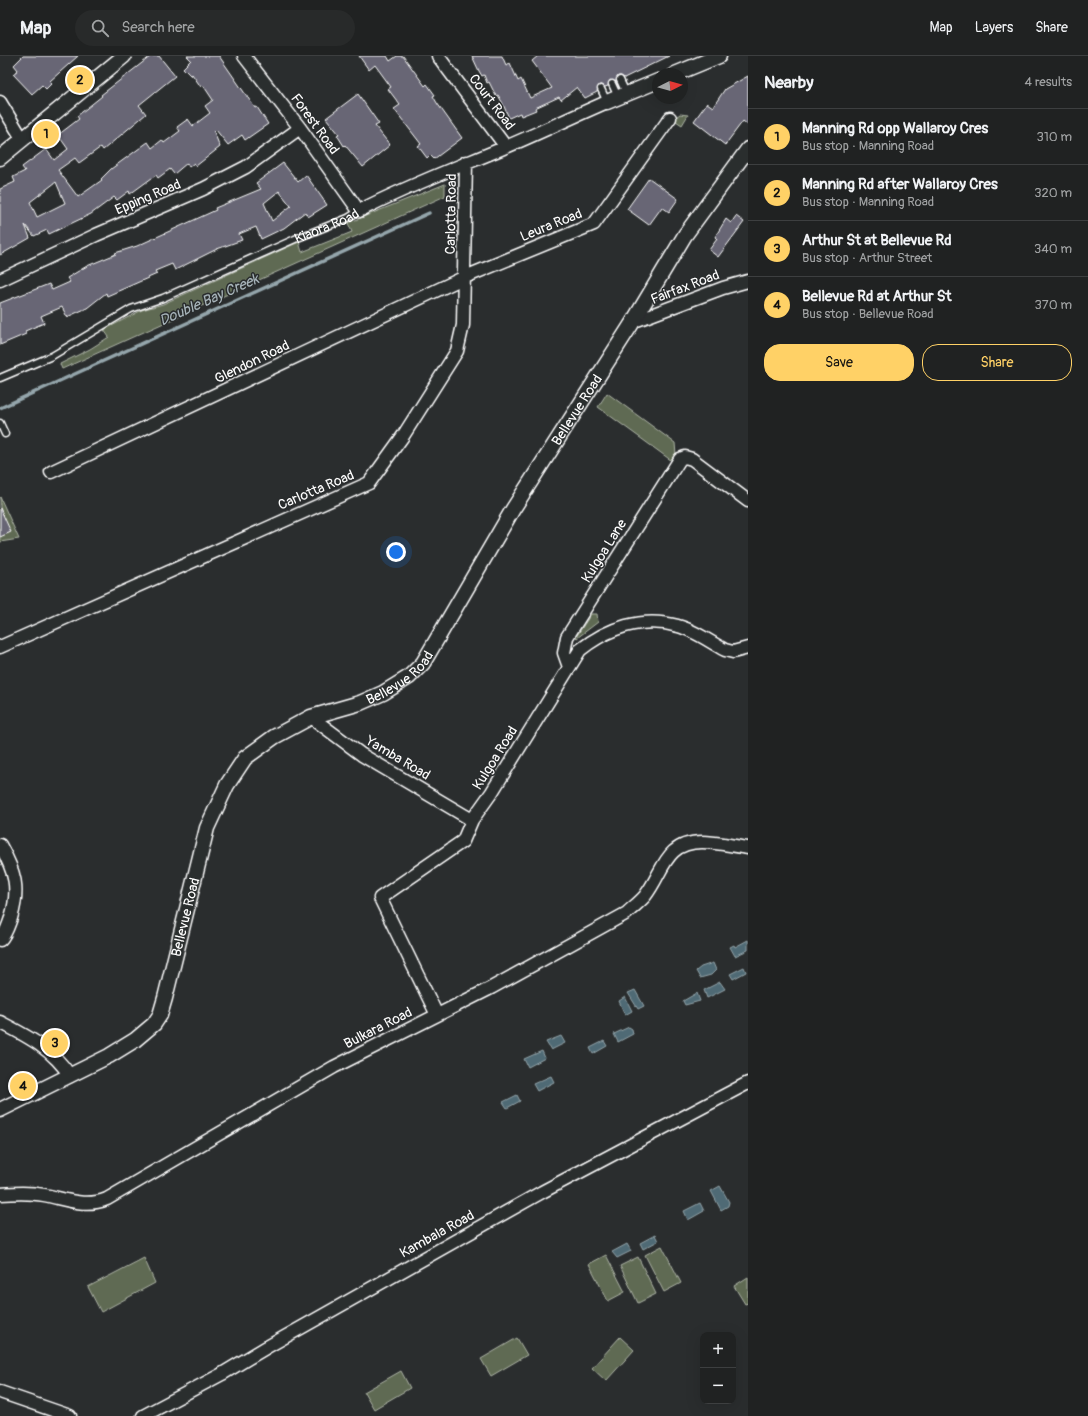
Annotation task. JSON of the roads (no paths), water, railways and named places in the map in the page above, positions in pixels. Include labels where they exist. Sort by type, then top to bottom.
[{"type":"street","points":[[0,158],[124,56]]},
{"type":"street","name":"Forest Road","points":[[244,56],[300,128],[359,211]]},
{"type":"street","name":"Court Road","points":[[438,56],[506,147]]},
{"type":"street","points":[[688,69],[719,56]]},
{"type":"street","name":"Kiaora Road","points":[[359,211],[392,194],[466,162],[506,147],[613,93],[652,83]]},
{"type":"street","points":[[0,102],[23,140]]},
{"type":"street","name":"Leura Road","points":[[465,277],[594,224],[670,118]]},
{"type":"street","name":"Epping Road","points":[[0,280],[96,235],[209,186],[246,167],[300,128]]},
{"type":"street","name":"Bellevue Road","points":[[0,1110],[109,1056],[135,1040],[154,1024],[160,1015],[165,998],[207,828],[227,785],[245,758],[274,738],[311,717],[330,713],[384,693],[409,677],[423,663],[513,510],[632,322],[685,234],[748,149]]},
{"type":"street","name":"Carlotta Road","points":[[0,647],[369,484],[403,436],[457,351],[463,325],[466,162]]},
{"type":"street","name":"Glendon Road","points":[[51,472],[465,277]]},
{"type":"street","name":"Fairfax Road","points":[[632,322],[723,288],[748,281]]},
{"type":"street","name":"Kulgoa Lane","points":[[569,667],[564,653],[567,637],[680,459],[685,457],[692,459],[748,501]]},
{"type":"street","name":"Kulgoa Road","points":[[437,1015],[380,898],[463,841],[472,820],[492,792],[580,650],[595,638],[610,630],[634,624],[655,622],[679,626],[725,650],[733,652],[748,648]]},
{"type":"street","name":"Yamba Road","points":[[311,717],[362,755],[472,820]]},
{"type":"street","name":"Bulkara Road","points":[[0,1194],[28,1192],[80,1204],[98,1203],[107,1199],[334,1067],[491,988],[627,912],[645,896],[668,856],[682,846],[702,842],[748,848]]},
{"type":"street","points":[[0,846],[12,869],[17,894],[5,935],[0,940]]},
{"type":"street","points":[[0,1022],[47,1048],[70,1076]]},
{"type":"street","name":"Kambala Road","points":[[143,1416],[222,1374],[267,1347],[542,1192],[748,1083]]},
{"type":"street","points":[[0,1392],[70,1416]]},
{"type":"lane","points":[[613,93],[620,80]]},
{"type":"lane","name":"Kiaora Road","points":[[0,378],[52,356],[130,309],[163,298],[294,239],[348,218],[359,211]]},
{"type":"lane","points":[[0,423],[5,434]]},
{"type":"water","points":[[748,940],[748,950],[735,956],[730,947],[734,945],[735,947]]},
{"type":"water","points":[[713,963],[716,970],[711,975],[700,978],[696,971],[701,967]]},
{"type":"water","points":[[744,967],[746,972],[733,979],[730,974]]},
{"type":"water","points":[[720,982],[725,989],[707,998],[704,990]]},
{"type":"water","points":[[635,990],[644,1006],[638,1009],[628,993]]},
{"type":"water","points":[[697,993],[700,1001],[685,1005],[683,1001]]},
{"type":"water","points":[[625,997],[632,1011],[625,1015],[619,1001]]},
{"type":"water","points":[[629,1027],[632,1029],[633,1034],[618,1042],[614,1034]]},
{"type":"water","points":[[561,1036],[565,1043],[551,1050],[546,1042]]},
{"type":"water","points":[[604,1041],[607,1046],[593,1054],[590,1048]]},
{"type":"water","points":[[542,1051],[545,1058],[528,1067],[524,1059]]},
{"type":"water","points":[[551,1076],[554,1082],[537,1091],[533,1084]]},
{"type":"water","points":[[517,1095],[520,1101],[507,1108],[503,1102]]},
{"type":"water","points":[[720,1186],[729,1202],[728,1206],[721,1210],[711,1191]]},
{"type":"water","points":[[700,1203],[704,1211],[688,1220],[684,1211]]},
{"type":"water","points":[[655,1235],[658,1241],[643,1249],[640,1243]]},
{"type":"water","points":[[627,1244],[631,1251],[617,1258],[612,1252]]},
{"type":"waterway","name":"Double Bay Creek","points":[[0,408],[429,213]]},
{"type":"place","name":"Manning Rd after Wallaroy Cres","points":[[80,80]]},
{"type":"place","name":"Manning Rd opp Wallaroy Cres","points":[[46,134]]},
{"type":"place","name":"Arthur St at Bellevue Rd","points":[[55,1043]]},
{"type":"place","name":"Bellevue Rd at Arthur St","points":[[23,1086]]}]
